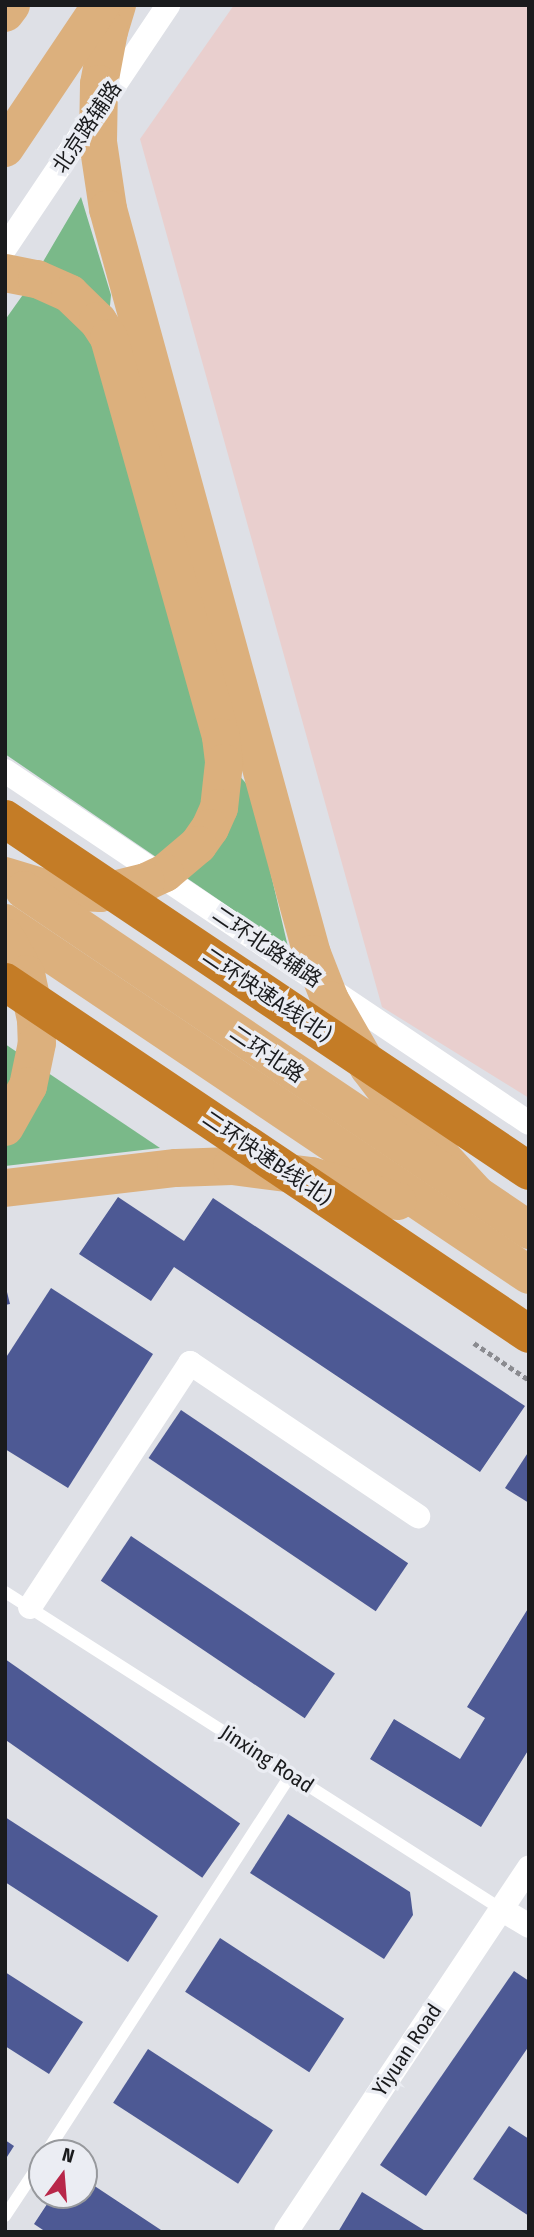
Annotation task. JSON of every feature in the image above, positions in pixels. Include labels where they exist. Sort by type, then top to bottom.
[{"type":"highway","name":"二环快速A线(北)","points":[[5,819],[529,1171]]},
{"type":"highway","name":"二环快速B线(北)","points":[[5,982],[529,1334]]},
{"type":"main road","points":[[5,13],[10,5]]},
{"type":"main road","points":[[5,148],[101,5]]},
{"type":"main road","points":[[117,5],[103,57],[98,112],[102,174],[117,246],[312,954],[342,1023],[369,1068],[407,1118],[468,1212]]},
{"type":"main road","points":[[5,876],[54,891],[101,893],[146,882],[165,873],[198,845],[219,808],[224,763],[221,737],[109,338],[98,321],[71,295],[10,265]]},
{"type":"main road","name":"二环北路","points":[[5,876],[195,1005],[468,1212],[529,1275]]},
{"type":"main road","name":"二环北路","points":[[5,923],[175,1037],[468,1212],[529,1230]]},
{"type":"main road","points":[[5,937],[26,974],[34,1009],[37,1043],[28,1086],[5,1127]]},
{"type":"main road","points":[[5,1188],[176,1168],[259,1168],[311,1176],[358,1189],[468,1212]]},
{"type":"street","name":"北京路辅路","points":[[10,265],[169,5]]},
{"type":"street","name":"二环北路辅路","points":[[5,771],[529,1123]]},
{"type":"street","points":[[5,999],[529,1351]]},
{"type":"street","points":[[30,1607],[190,1363],[418,1517]]},
{"type":"street","name":"Yiyuan Road","points":[[286,2232],[529,1867]]},
{"type":"street","name":"Jinxing Road","points":[[501,1909],[529,1926]]},
{"type":"lane","name":"Jinxing Road","points":[[5,1592],[501,1909]]},
{"type":"lane","points":[[55,2139],[291,1775]]},
{"type":"lane","points":[[5,2216],[28,2181]]},
{"type":"path","points":[[467,1338],[529,1380]]},
{"type":"shaded area","points":[[234,5],[529,5],[529,1098],[382,1007],[140,139]]},
{"type":"green space","points":[[81,197],[111,295],[105,359],[216,749],[251,789],[288,947],[5,754],[5,320],[27,289]]},
{"type":"green space","points":[[5,1044],[160,1148],[5,1166]]},
{"type":"building","points":[[118,1197],[184,1241],[213,1198],[525,1406],[480,1472],[174,1267],[151,1301],[79,1254]]},
{"type":"building","points":[[5,1284],[10,1304],[5,1305]]},
{"type":"building","points":[[51,1288],[153,1354],[68,1488],[5,1449],[5,1359]]},
{"type":"building","points":[[181,1410],[408,1563],[376,1611],[149,1458]]},
{"type":"building","points":[[529,1451],[529,1503],[505,1488]]},
{"type":"building","points":[[131,1536],[335,1674],[305,1718],[101,1581]]},
{"type":"building","points":[[529,1607],[529,1749],[481,1827],[370,1759],[394,1719],[460,1759],[485,1718],[467,1707]]},
{"type":"building","points":[[5,1659],[240,1824],[202,1878],[5,1740]]},
{"type":"building","points":[[288,1814],[410,1892],[413,1915],[384,1959],[250,1873]]},
{"type":"building","points":[[5,1817],[158,1916],[128,1962],[5,1882]]},
{"type":"building","points":[[220,1938],[344,2019],[309,2072],[185,1992]]},
{"type":"building","points":[[514,1971],[529,1981],[529,2046],[426,2196],[380,2165]]},
{"type":"building","points":[[5,1972],[83,2022],[49,2074],[5,2046]]},
{"type":"building","points":[[148,2049],[273,2130],[238,2184],[113,2103]]},
{"type":"building","points":[[509,2126],[529,2139],[529,2216],[473,2179]]},
{"type":"building","points":[[5,2140],[14,2146],[5,2160]]},
{"type":"building","points":[[98,2188],[164,2232],[46,2232],[34,2224],[44,2209],[98,2209]]},
{"type":"building","points":[[362,2192],[427,2232],[338,2232]]}]
